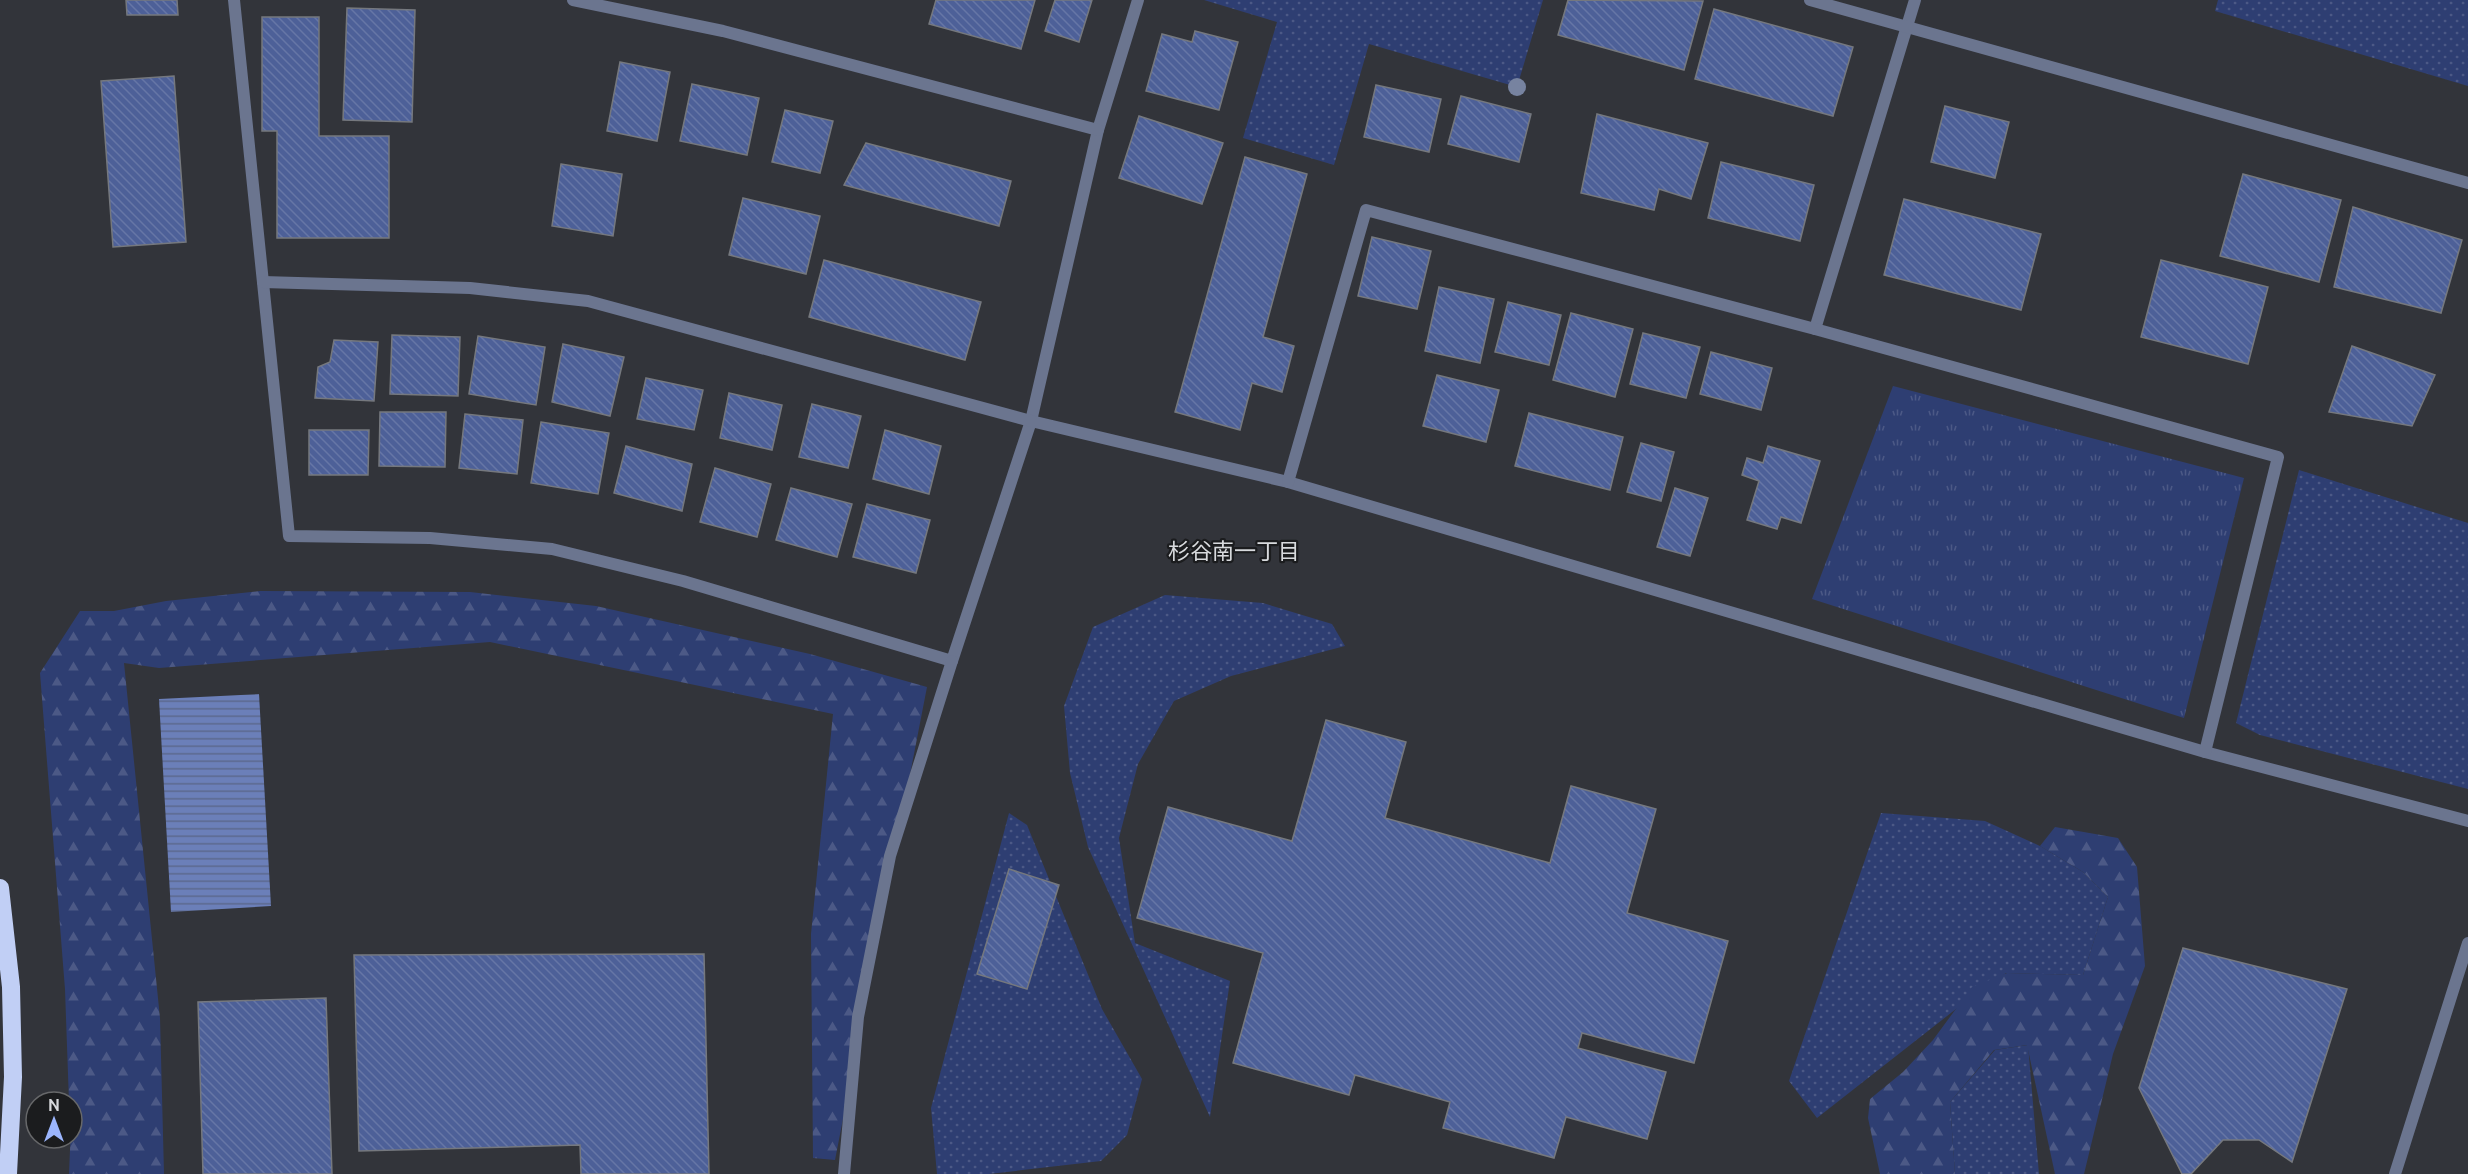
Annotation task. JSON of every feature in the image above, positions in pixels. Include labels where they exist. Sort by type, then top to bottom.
[{"type":"highway","points":[[0,888],[11,987],[13,1077],[11,1158],[8,1174]]},
{"type":"street","points":[[234,0],[289,536],[430,538],[552,549],[683,581],[952,661]]},
{"type":"street","points":[[573,0],[723,31],[1098,130]]},
{"type":"street","points":[[844,1174],[858,1017],[890,856],[1031,421],[1098,130],[1138,0]]},
{"type":"street","points":[[1810,0],[2468,183]]},
{"type":"street","points":[[1815,329],[1915,0]]},
{"type":"street","points":[[1288,482],[1366,210],[1815,329],[2278,457],[2205,752]]},
{"type":"street","points":[[263,282],[470,288],[588,302],[1031,421],[1288,482],[2205,752],[2468,821]]},
{"type":"street","points":[[2395,1174],[2468,943]]},
{"type":"green space","points":[[1204,0],[1543,0],[1517,87],[1369,44],[1334,165],[1243,138],[1277,22]]},
{"type":"green space","points":[[2218,0],[2468,0],[2468,86],[2215,11]]},
{"type":"green space","points":[[1893,386],[2244,478],[2184,718],[1812,599]]},
{"type":"green space","points":[[2299,470],[2468,523],[2468,789],[2260,735],[2236,723]]},
{"type":"green space","points":[[260,591],[470,592],[596,606],[810,654],[927,687],[835,1160],[813,1158],[811,934],[833,714],[490,642],[159,668],[124,663],[160,1018],[164,1174],[69,1174],[70,1150],[84,1150],[84,1090],[69,1090],[65,989],[40,673],[80,611],[114,611],[166,601]]},
{"type":"green space","points":[[1165,595],[1263,603],[1332,624],[1345,646],[1231,676],[1174,701],[1138,764],[1119,838],[1135,943],[1230,981],[1210,1117],[1088,847],[1070,773],[1064,706],[1093,627]]},
{"type":"green space","points":[[1009,813],[1027,825],[1102,1009],[1142,1079],[1127,1135],[1101,1161],[989,1174],[937,1174],[931,1108]]},
{"type":"green space","points":[[1881,813],[1985,821],[2040,846],[2083,872],[2108,897],[2083,975],[2006,973],[1956,1009],[1817,1118],[1789,1081]]},
{"type":"green space","points":[[2055,827],[2118,838],[2137,867],[2145,966],[2113,1054],[2084,1174],[2055,1174],[2027,1045],[1994,1050],[1950,1102],[1955,1174],[1880,1174],[1868,1118],[1870,1099],[1903,1072],[1933,1040],[1972,987],[2007,973],[2083,975],[2108,897],[2083,872],[2040,846]]},
{"type":"green space","points":[[2028,1045],[2039,1174],[1955,1174],[1950,1102],[1995,1050]]},
{"type":"shaded area","points":[[259,694],[271,906],[171,912],[159,699]]},
{"type":"building","points":[[126,0],[177,0],[178,15],[127,15]]},
{"type":"building","points":[[936,0],[1035,0],[1021,49],[929,24]]},
{"type":"building","points":[[1055,0],[1092,0],[1079,42],[1045,31]]},
{"type":"building","points":[[1568,0],[1703,1],[1684,70],[1558,35]]},
{"type":"building","points":[[347,8],[415,10],[412,122],[343,120]]},
{"type":"building","points":[[1714,9],[1853,47],[1833,116],[1695,79]]},
{"type":"building","points":[[262,17],[319,17],[319,136],[389,136],[389,238],[277,238],[277,131],[262,131]]},
{"type":"building","points":[[1195,31],[1238,42],[1219,110],[1146,91],[1162,34],[1192,42]]},
{"type":"building","points":[[620,62],[670,72],[657,141],[607,131]]},
{"type":"building","points":[[174,76],[186,242],[113,247],[101,81]]},
{"type":"building","points":[[692,84],[759,98],[747,155],[680,141]]},
{"type":"building","points":[[1376,85],[1441,99],[1429,152],[1364,137]]},
{"type":"building","points":[[1461,96],[1531,114],[1519,162],[1448,144]]},
{"type":"building","points":[[1945,106],[2009,122],[1995,178],[1931,162]]},
{"type":"building","points":[[785,110],[833,121],[820,173],[772,162]]},
{"type":"building","points":[[1597,114],[1708,143],[1691,199],[1659,189],[1654,210],[1581,193]]},
{"type":"building","points":[[1139,116],[1223,143],[1202,204],[1119,178]]},
{"type":"building","points":[[866,143],[1011,181],[999,226],[844,185]]},
{"type":"building","points":[[1245,157],[1307,174],[1263,337],[1294,346],[1282,392],[1252,383],[1240,430],[1175,412]]},
{"type":"building","points":[[1721,162],[1814,185],[1800,241],[1708,218]]},
{"type":"building","points":[[561,164],[622,174],[613,236],[552,226]]},
{"type":"building","points":[[2243,174],[2341,200],[2319,282],[2220,256]]},
{"type":"building","points":[[743,198],[820,216],[806,274],[729,255]]},
{"type":"building","points":[[1904,199],[2041,234],[2021,310],[1884,275]]},
{"type":"building","points":[[2353,207],[2462,240],[2441,313],[2334,287]]},
{"type":"building","points":[[1372,237],[1431,251],[1417,309],[1358,296]]},
{"type":"building","points":[[824,260],[981,302],[965,360],[809,317]]},
{"type":"building","points":[[2161,260],[2268,287],[2248,364],[2141,337]]},
{"type":"building","points":[[1439,287],[1494,299],[1480,363],[1425,351]]},
{"type":"building","points":[[1508,302],[1561,315],[1549,365],[1495,352]]},
{"type":"building","points":[[1571,313],[1633,329],[1615,397],[1553,380]]},
{"type":"building","points":[[1643,333],[1700,347],[1686,398],[1630,384]]},
{"type":"building","points":[[392,335],[460,337],[458,396],[390,394]]},
{"type":"building","points":[[478,336],[545,347],[536,405],[469,394]]},
{"type":"building","points":[[334,340],[378,342],[374,401],[315,398],[318,367],[330,362]]},
{"type":"building","points":[[563,344],[624,357],[610,416],[552,402]]},
{"type":"building","points":[[2352,346],[2435,375],[2412,426],[2329,412]]},
{"type":"building","points":[[1711,352],[1772,368],[1761,410],[1700,394]]},
{"type":"building","points":[[1437,375],[1499,390],[1486,442],[1423,426]]},
{"type":"building","points":[[646,378],[703,390],[694,430],[637,419]]},
{"type":"building","points":[[729,393],[782,405],[772,450],[720,438]]},
{"type":"building","points":[[812,404],[861,416],[848,468],[799,457]]},
{"type":"building","points":[[380,412],[446,412],[445,467],[379,466]]},
{"type":"building","points":[[1529,413],[1623,437],[1610,490],[1515,466]]},
{"type":"building","points":[[465,414],[523,420],[517,474],[459,468]]},
{"type":"building","points":[[541,422],[609,433],[598,494],[531,483]]},
{"type":"building","points":[[309,430],[369,430],[368,475],[309,475]]},
{"type":"building","points":[[885,430],[941,446],[929,494],[873,479]]},
{"type":"building","points":[[1641,443],[1674,452],[1661,501],[1627,492]]},
{"type":"building","points":[[626,446],[692,464],[682,511],[614,493]]},
{"type":"building","points":[[1768,446],[1820,461],[1801,523],[1781,517],[1777,529],[1747,520],[1759,481],[1742,475],[1747,458],[1763,463]]},
{"type":"building","points":[[715,468],[771,484],[757,537],[700,522]]},
{"type":"building","points":[[791,488],[852,504],[837,557],[776,540]]},
{"type":"building","points":[[1675,488],[1708,498],[1690,556],[1657,547]]},
{"type":"building","points":[[867,504],[930,520],[916,573],[853,557]]},
{"type":"building","points":[[1326,720],[1406,742],[1385,818],[1550,863],[1571,786],[1656,809],[1627,913],[1728,941],[1694,1063],[1582,1033],[1578,1048],[1666,1072],[1647,1139],[1566,1117],[1554,1158],[1443,1128],[1450,1102],[1355,1075],[1349,1095],[1233,1063],[1263,953],[1137,918],[1168,807],[1292,841]]},
{"type":"building","points":[[1009,869],[1059,885],[1027,989],[977,974]]},
{"type":"building","points":[[2183,948],[2347,989],[2292,1162],[2259,1140],[2223,1140],[2191,1174],[2182,1174],[2139,1088]]},
{"type":"building","points":[[704,954],[709,1174],[581,1174],[580,1145],[359,1151],[354,955]]},
{"type":"building","points":[[326,998],[332,1174],[203,1174],[198,1002]]},
{"type":"district","name":"杉谷南一丁目","points":[[1234,550]]}]
